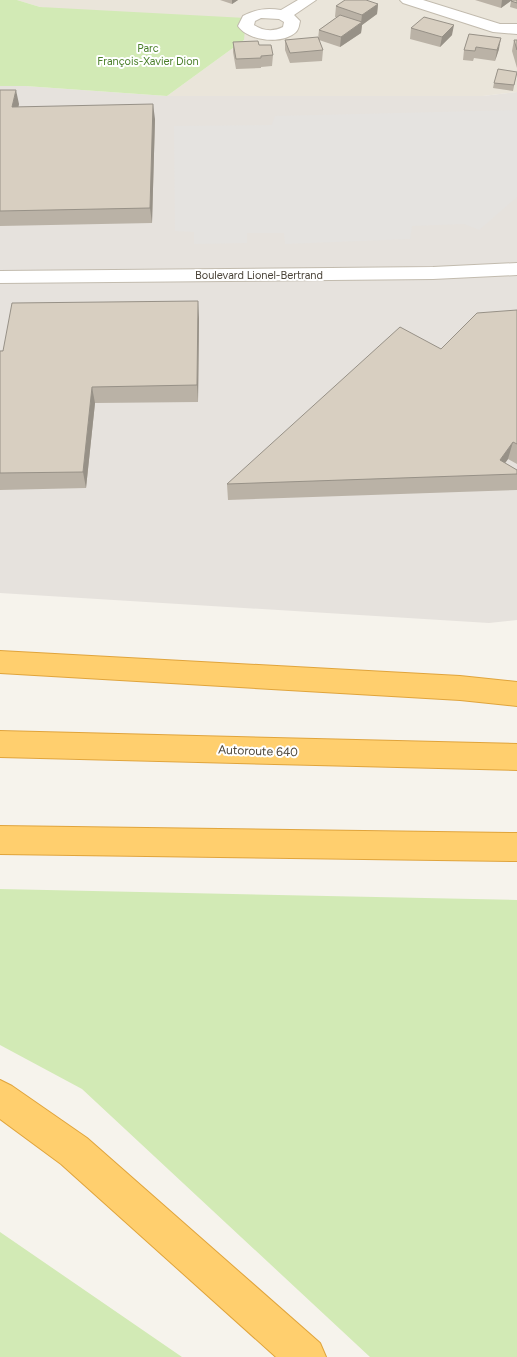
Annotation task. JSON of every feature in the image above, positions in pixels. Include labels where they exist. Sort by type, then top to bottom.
[{"type":"highway","points":[[0,662],[460,688],[517,694]]},
{"type":"highway","points":[[460,688],[517,680]]},
{"type":"highway","name":"Autoroute 640","points":[[0,744],[517,757]]},
{"type":"highway","points":[[0,840],[517,847]]},
{"type":"highway","points":[[0,1098],[74,1151],[306,1357]]},
{"type":"street","points":[[284,15],[308,0]]},
{"type":"street","points":[[408,0],[499,29],[517,30]]},
{"type":"street","name":"Boulevard Lionel-Bertrand","points":[[0,277],[433,273],[517,269]]},
{"type":"shaded area","points":[[17,0],[517,0],[517,92],[483,96],[167,96],[244,40],[40,7]]},
{"type":"shaded area","points":[[0,86],[167,96],[483,96],[517,92],[517,620],[489,623],[0,593]]},
{"type":"shaded area","points":[[517,110],[517,197],[479,230],[464,224],[412,226],[410,239],[285,244],[284,233],[247,233],[247,243],[194,244],[194,232],[175,231],[174,126],[272,125],[275,116]]},
{"type":"green space","name":"Parc François-Xavier Dion","points":[[0,0],[17,0],[40,7],[246,18],[244,40],[167,96],[0,86]]},
{"type":"green space","points":[[0,889],[517,900],[517,1357],[370,1357],[82,1089],[0,1045]]},
{"type":"green space","points":[[0,1232],[182,1357],[0,1357]]},
{"type":"building","points":[[345,0],[366,0],[378,4],[362,15],[336,6]]},
{"type":"building","points":[[340,15],[362,22],[341,37],[319,30]]},
{"type":"building","points":[[424,17],[454,25],[442,37],[411,28]]},
{"type":"building","points":[[469,34],[501,38],[497,50],[476,47],[475,51],[464,50]]},
{"type":"building","points":[[318,37],[323,50],[290,53],[285,40]]},
{"type":"building","points":[[258,41],[259,45],[271,45],[273,55],[261,56],[261,58],[236,59],[233,42]]},
{"type":"building","points":[[498,69],[517,72],[514,85],[494,83]]},
{"type":"building","points":[[0,90],[16,90],[12,107],[153,104],[150,208],[0,211]]},
{"type":"building","points":[[198,301],[197,385],[92,387],[83,472],[0,473],[0,351],[3,351],[12,303]]},
{"type":"building","points":[[517,310],[517,444],[513,442],[500,460],[517,470],[517,474],[227,484],[400,327],[441,349],[477,313]]}]
